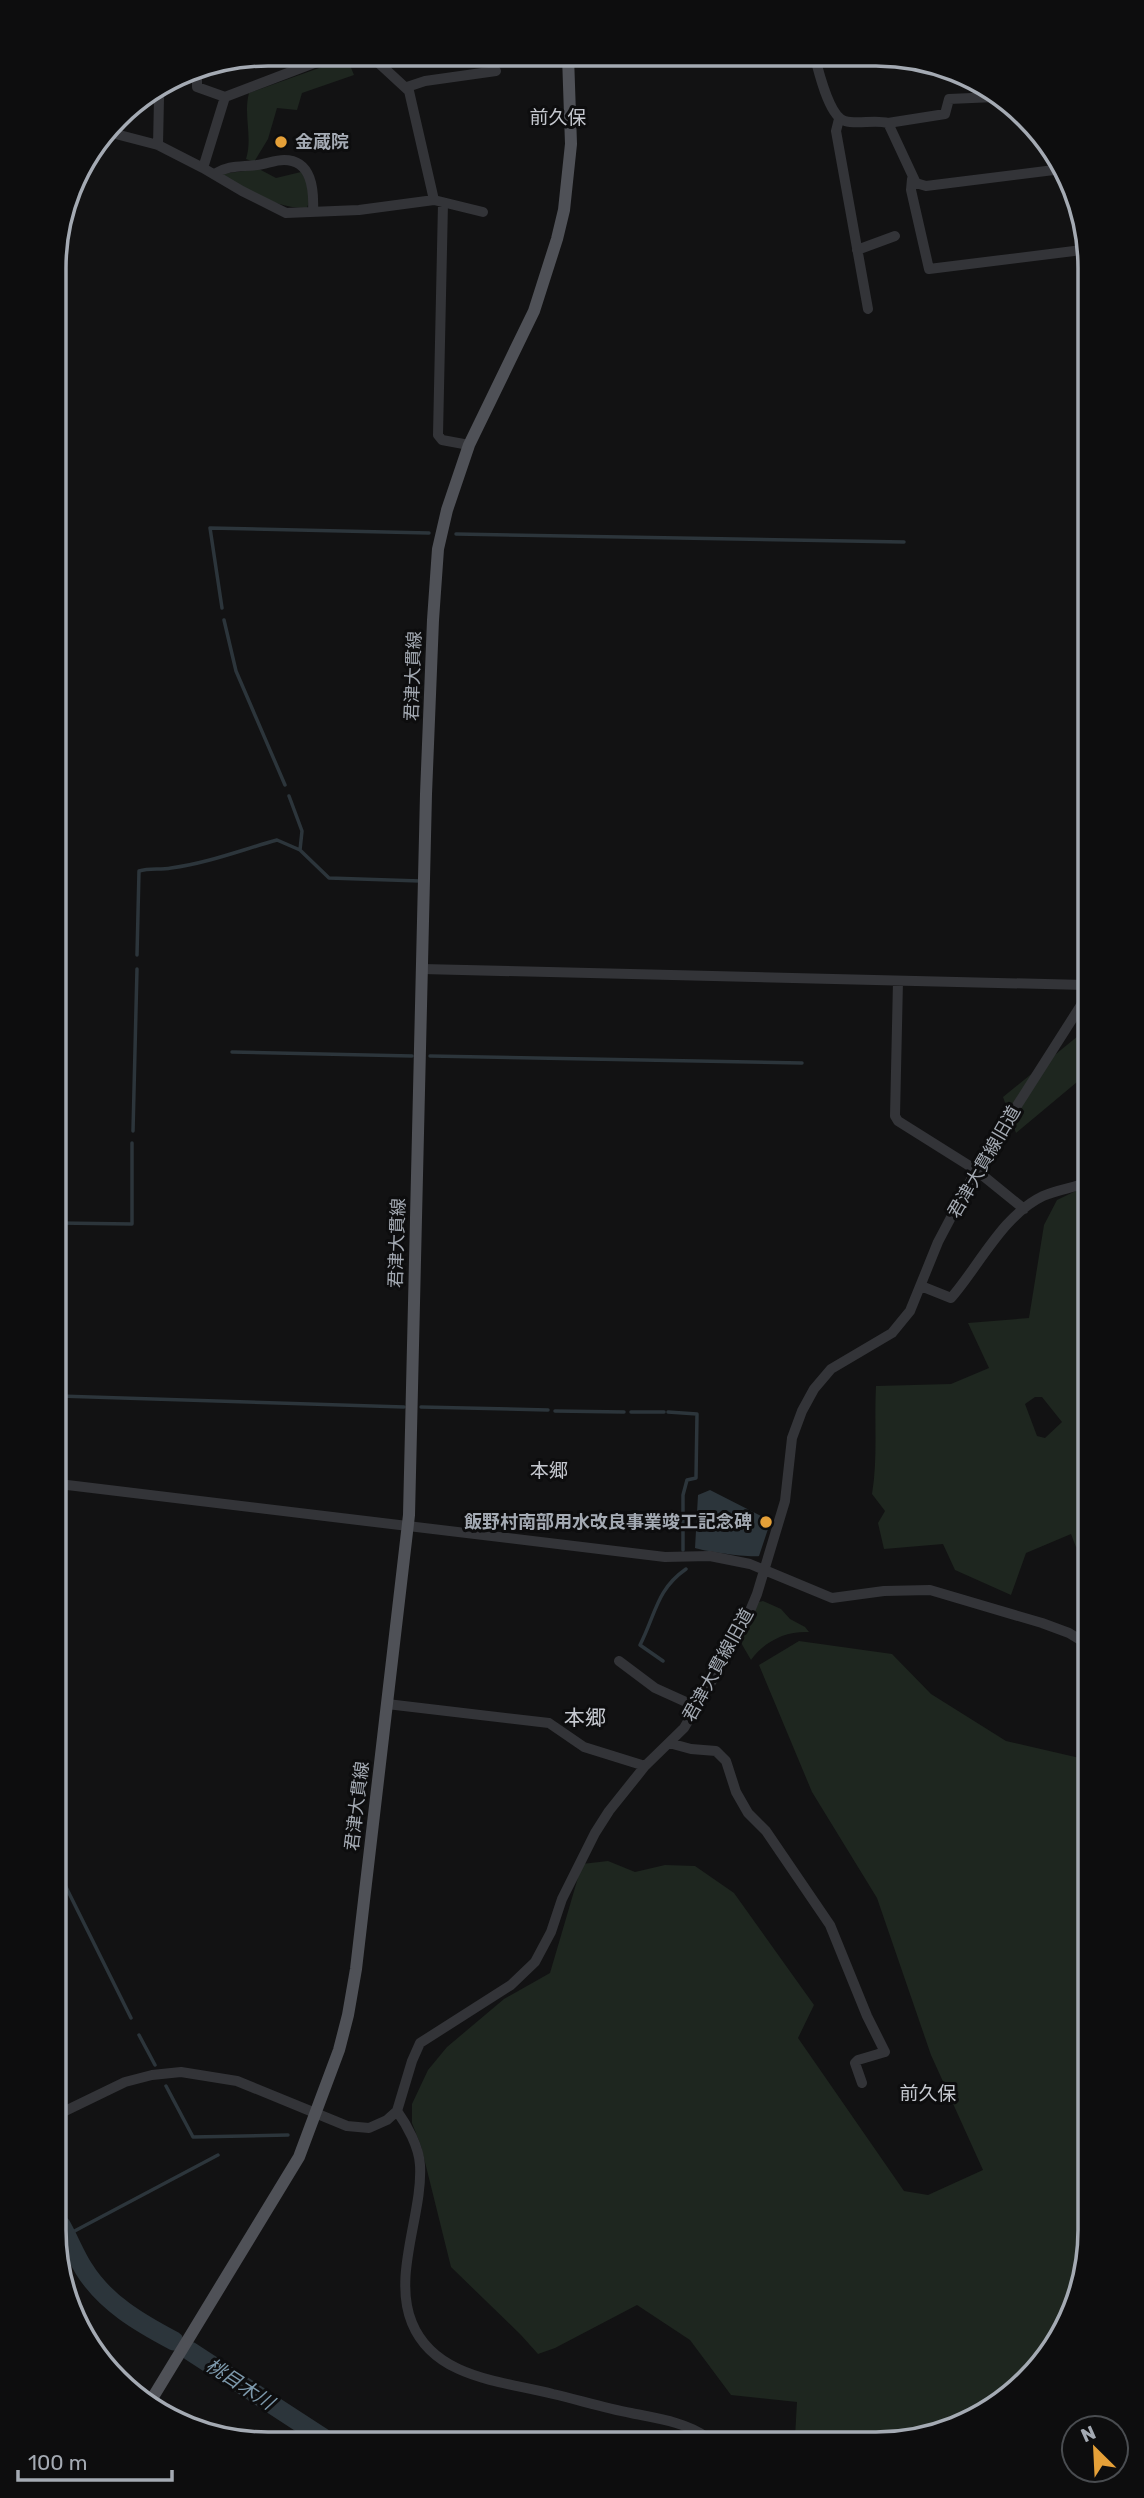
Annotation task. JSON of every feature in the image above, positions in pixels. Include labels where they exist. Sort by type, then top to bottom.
[{"type":"main road","name":"君津大貫線","points":[[154,2395],[299,2157],[339,2050],[348,2015],[356,1969],[408,1528],[426,794],[438,549],[447,510],[469,445],[534,311],[557,239],[564,210],[571,144],[568,66]]},
{"type":"street","points":[[818,66],[830,105],[839,119],[846,122],[872,120],[888,123],[944,114],[949,99],[982,98]]},
{"type":"street","points":[[197,80],[197,87],[225,97],[296,67]]},
{"type":"street","points":[[384,67],[407,87],[439,202],[438,435],[442,440],[469,445]]},
{"type":"street","points":[[407,87],[496,71]]},
{"type":"street","points":[[203,168],[225,97]]},
{"type":"street","points":[[158,145],[159,99]]},
{"type":"street","points":[[839,119],[836,131],[867,309]]},
{"type":"street","points":[[888,123],[912,179],[911,190],[929,269],[1077,251]]},
{"type":"street","points":[[118,134],[158,145],[286,212],[359,210],[439,202],[483,212]]},
{"type":"street","points":[[214,174],[235,165],[286,160],[300,164],[308,173],[314,190],[313,211]]},
{"type":"street","points":[[912,179],[926,186],[1051,170]]},
{"type":"street","points":[[857,250],[895,236]]},
{"type":"street","points":[[422,969],[1078,985]]},
{"type":"street","points":[[898,981],[895,1116],[898,1121],[976,1170],[1024,1209]]},
{"type":"street","name":"君津大貫線旧道","points":[[397,2111],[420,2043],[512,1985],[535,1962],[595,1833],[645,1766],[684,1728],[697,1707],[742,1630],[757,1594],[785,1501],[792,1437],[808,1400],[831,1369],[891,1334],[910,1311],[938,1242],[976,1170],[1078,1011]]},
{"type":"street","points":[[921,1286],[951,1298],[986,1249],[1024,1209],[1044,1196],[1078,1186]]},
{"type":"street","points":[[66,1485],[664,1557],[710,1556],[750,1564],[832,1598],[884,1591],[930,1590],[1042,1623],[1077,1638]]},
{"type":"street","points":[[619,1661],[655,1688],[697,1707]]},
{"type":"street","points":[[387,1704],[549,1723],[584,1747],[645,1766]]},
{"type":"street","points":[[669,1743],[691,1749],[716,1751],[726,1761],[736,1792],[748,1813],[766,1831],[830,1925],[867,2016],[885,2052],[855,2063],[862,2083]]},
{"type":"street","points":[[66,2111],[125,2082],[152,2075],[181,2072],[237,2081],[347,2126],[369,2128],[387,2120],[397,2111],[405,2123],[420,2162],[419,2189],[405,2292],[412,2323],[425,2344],[444,2362],[497,2384],[552,2393],[586,2404],[660,2419],[691,2432]]},
{"type":"shaded area","points":[[322,67],[351,67],[354,75],[302,93],[297,110],[277,108],[268,139],[254,162],[246,159],[249,142],[249,93]]},
{"type":"shaded area","points":[[259,169],[276,178],[301,172],[309,189],[307,208],[272,202],[221,174]]},
{"type":"shaded area","points":[[1078,1036],[1078,1082],[1016,1133],[1003,1097]]},
{"type":"shaded area","points":[[1078,1190],[1077,1546],[1071,1534],[1026,1553],[1011,1595],[955,1570],[943,1544],[884,1549],[878,1523],[885,1511],[872,1494],[876,1386],[951,1384],[989,1368],[968,1323],[1029,1318],[1044,1225],[1057,1200]],"holes":[[[1035,1397],[1042,1397],[1062,1422],[1045,1438],[1037,1436],[1025,1404]]]},
{"type":"shaded area","points":[[710,1490],[765,1518],[764,1524],[769,1526],[759,1556],[695,1548],[698,1495]]},
{"type":"shaded area","points":[[763,1601],[781,1609],[809,1632],[776,1638],[751,1660],[740,1641],[759,1602]]},
{"type":"shaded area","points":[[799,1641],[892,1654],[931,1694],[1006,1741],[1077,1757],[1077,2243],[1074,2269],[1062,2307],[1050,2330],[1036,2352],[1018,2372],[988,2397],[953,2416],[928,2425],[875,2432],[795,2432],[797,2402],[731,2395],[690,2340],[637,2305],[555,2348],[538,2354],[451,2267],[421,2146],[412,2123],[412,2104],[428,2070],[447,2047],[504,1999],[550,1973],[582,1864],[608,1861],[635,1872],[665,1865],[695,1866],[734,1893],[814,2005],[798,2038],[904,2191],[928,2195],[983,2170],[931,2055],[877,1898],[812,1792],[759,1665]]},
{"type":"waterway","points":[[222,608],[210,528],[429,533]]},
{"type":"waterway","points":[[456,534],[904,542]]},
{"type":"waterway","points":[[224,620],[236,671],[285,785]]},
{"type":"waterway","points":[[137,955],[139,871],[198,863],[277,840],[300,850],[302,831],[289,796]]},
{"type":"waterway","points":[[300,850],[329,878],[420,881]]},
{"type":"waterway","points":[[133,1131],[137,969]]},
{"type":"waterway","points":[[232,1052],[412,1056]]},
{"type":"waterway","points":[[430,1056],[802,1063]]},
{"type":"waterway","points":[[67,1223],[132,1224],[132,1143]]},
{"type":"waterway","points":[[66,1396],[404,1407]]},
{"type":"waterway","points":[[421,1407],[548,1410]]},
{"type":"waterway","points":[[555,1411],[624,1412]]},
{"type":"waterway","points":[[631,1412],[664,1412]]},
{"type":"waterway","points":[[668,1412],[697,1414],[696,1478],[687,1480],[683,1495],[683,1550]]},
{"type":"waterway","points":[[663,1661],[640,1645],[662,1594],[686,1569]]},
{"type":"waterway","points":[[66,1887],[131,2018]]},
{"type":"waterway","points":[[139,2035],[155,2065]]},
{"type":"waterway","points":[[166,2086],[193,2137],[288,2135]]},
{"type":"waterway","points":[[67,2235],[218,2155]]},
{"type":"waterway","name":"桃目木川","points":[[66,2236],[84,2269],[102,2292],[136,2319],[174,2341]]},
{"type":"waterway","name":"桃目木川","points":[[190,2351],[314,2432]]},
{"type":"place","name":"金蔵院","points":[[281,142]]},
{"type":"place","name":"飯野村南部用水改良事業竣工記念碑","points":[[766,1522]]},
{"type":"district","name":"前久保","points":[[558,117]]},
{"type":"district","name":"本郷","points":[[549,1470]]},
{"type":"district","name":"本郷","points":[[585,1717]]},
{"type":"district","name":"前久保","points":[[928,2093]]}]
